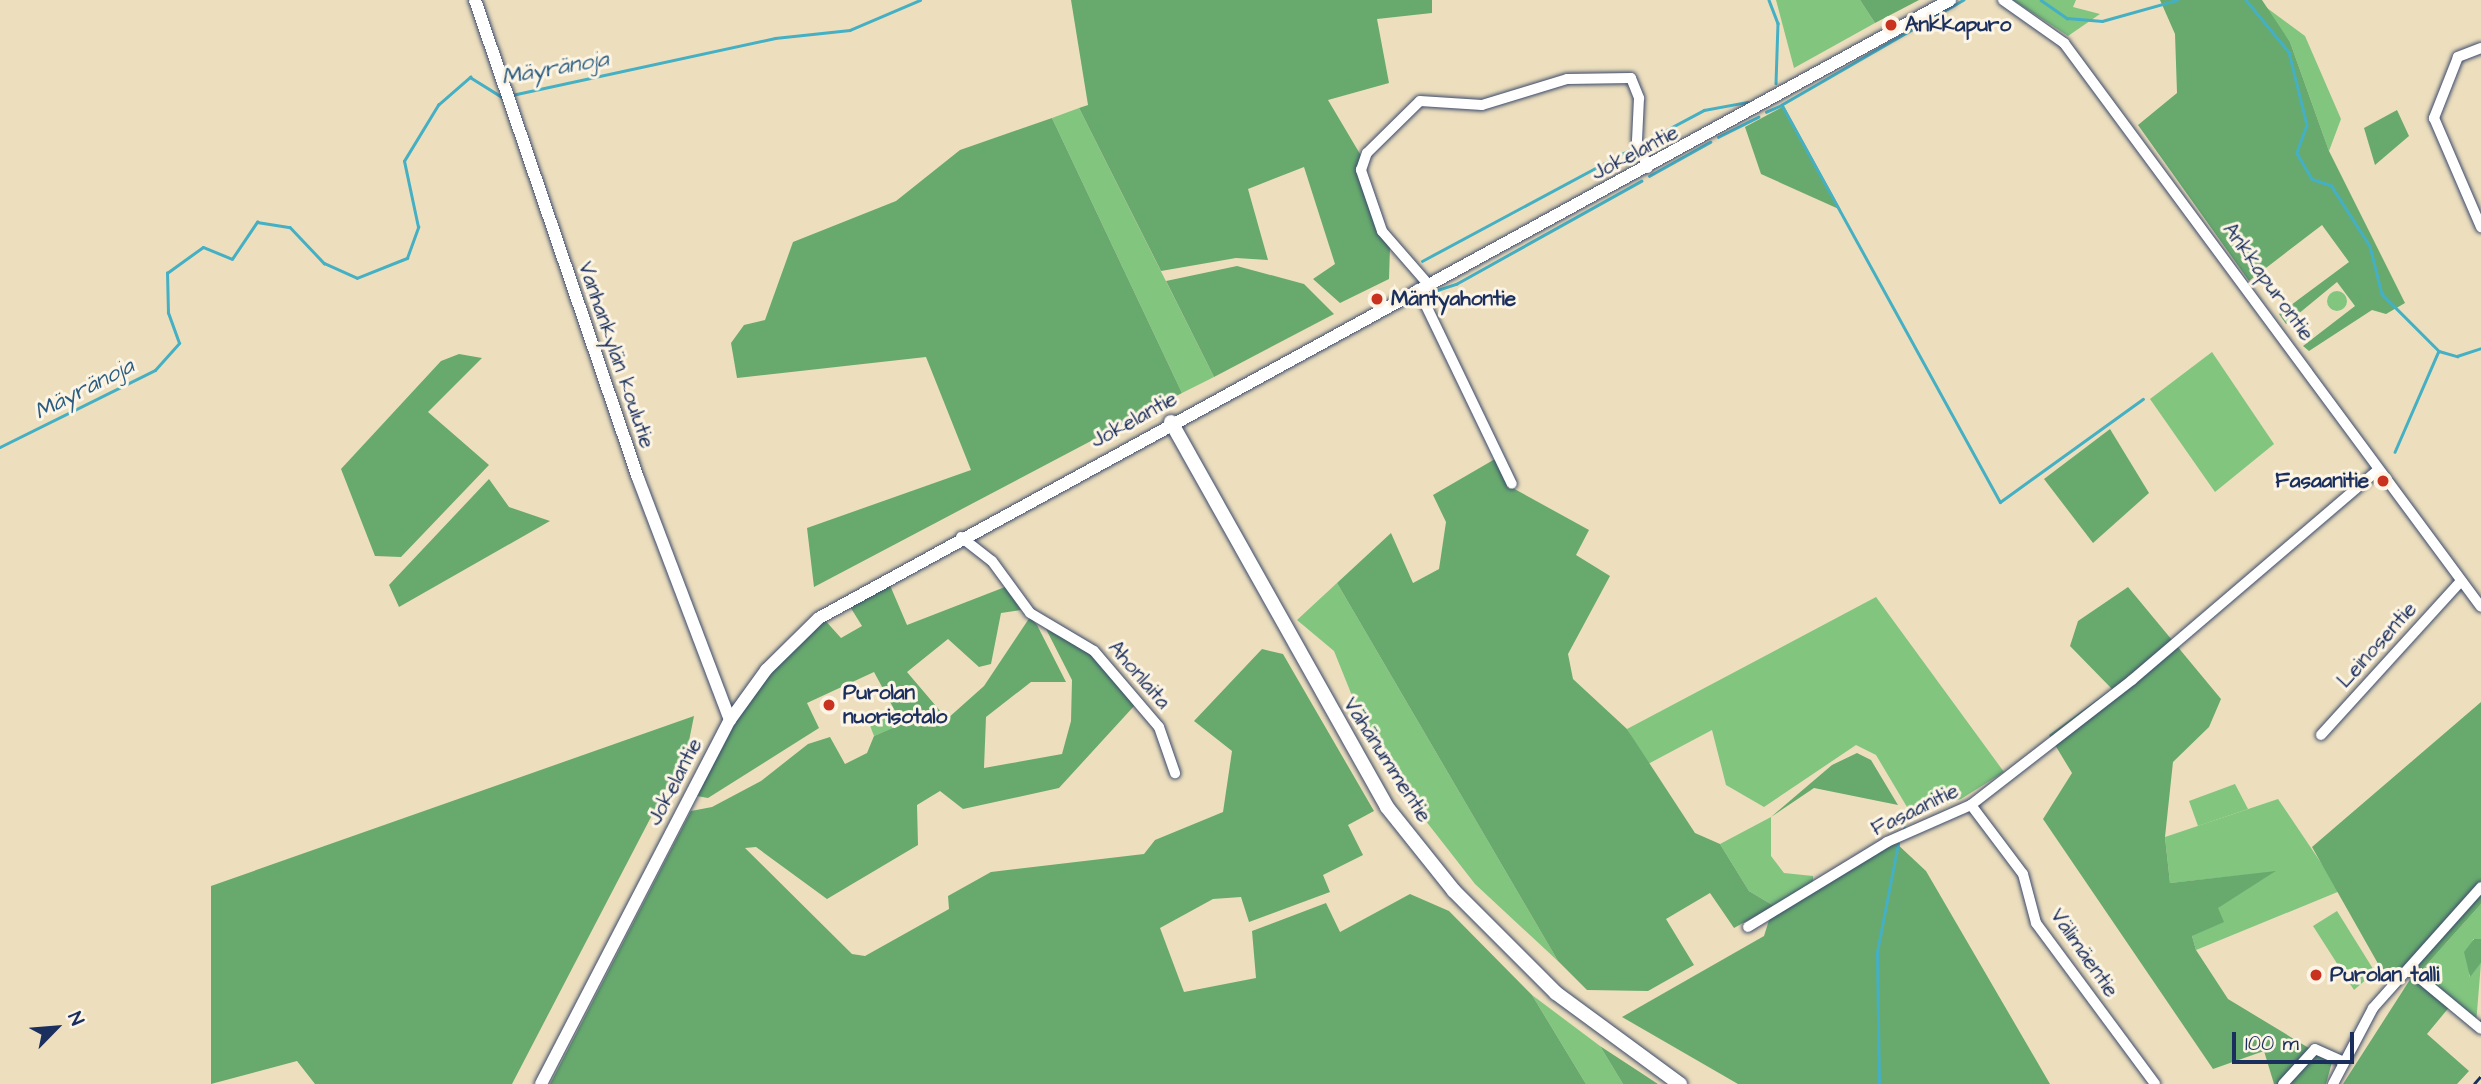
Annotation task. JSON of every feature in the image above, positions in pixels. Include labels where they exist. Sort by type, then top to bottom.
[{"type":"main road","name":"Vähänummentie","points":[[1171,422],[1387,807],[1454,891],[1556,993],[1680,1084]]},
{"type":"street","name":"Vanhankylän koulutie","points":[[475,0],[510,110],[706,666],[730,720]]},
{"type":"street","name":"Jokelantie","points":[[541,1084],[730,720],[766,670],[819,618],[1171,422],[1648,168],[1950,0]]},
{"type":"street","name":"Ankkapurontie","points":[[2003,0],[2064,43],[2481,607]]},
{"type":"street","points":[[2481,48],[2458,57],[2434,118],[2481,227]]},
{"type":"street","points":[[1512,484],[1423,287],[1382,231],[1361,170],[1367,153],[1420,101],[1482,105],[1567,79],[1631,78],[1640,98],[1639,148],[1648,168]]},
{"type":"street","name":"Fasaanitie","points":[[1748,927],[1887,842],[1971,805],[2132,680],[2378,470]]},
{"type":"street","name":"Ahonlaita","points":[[961,537],[992,561],[1030,613],[1094,651],[1158,727],[1175,773]]},
{"type":"street","name":"Leinosentie","points":[[2321,735],[2461,581]]},
{"type":"street","name":"Välimäentie","points":[[1971,805],[2023,874],[2036,923],[2155,1084]]},
{"type":"street","points":[[2333,1084],[2342,1062],[2373,1008],[2410,970],[2481,887]]},
{"type":"street","points":[[2410,970],[2481,1029]]},
{"type":"street","points":[[2283,1084],[2315,1049],[2342,1062]]},
{"type":"green space","points":[[1071,0],[1432,0],[1432,13],[1377,19],[1389,83],[1328,100],[1363,159],[1390,247],[1389,279],[1340,303],[1313,279],[1335,264],[1304,167],[1248,189],[1268,260],[1236,258],[1161,271],[1079,108],[1088,105]]},
{"type":"green space","points":[[1776,0],[1860,0],[1875,23],[1794,68]]},
{"type":"green space","points":[[1860,0],[1919,0],[1875,23]]},
{"type":"green space","points":[[2013,0],[2076,0],[2073,7],[2100,14],[2068,36]]},
{"type":"green space","points":[[2160,0],[2262,0],[2290,42],[2329,151],[2405,303],[2386,314],[2372,310],[2309,351],[2303,346],[2355,306],[2337,282],[2286,324],[2279,314],[2349,262],[2322,225],[2249,281],[2138,125],[2177,93],[2175,34]]},
{"type":"green space","points":[[2263,5],[2305,36],[2341,119],[2329,151],[2290,42]]},
{"type":"green space","points":[[1784,106],[1841,210],[1761,174],[1745,127]]},
{"type":"green space","points":[[1079,108],[1214,377],[1182,393],[1052,118]]},
{"type":"green space","points":[[2397,110],[2409,136],[2375,165],[2364,128]]},
{"type":"green space","points":[[1052,118],[1182,393],[814,587],[807,528],[971,470],[926,357],[737,378],[731,343],[744,325],[765,320],[793,242],[896,201],[960,150]]},
{"type":"green space","points":[[1237,266],[1304,284],[1334,314],[1214,377],[1166,281]]},
{"type":"green space","points":[[2337,291],[2344,294],[2347,301],[2344,308],[2337,311],[2330,308],[2327,301],[2330,294]]},
{"type":"green space","points":[[2212,352],[2274,444],[2215,492],[2150,399]]},
{"type":"green space","points":[[459,354],[482,358],[428,412],[489,465],[401,557],[375,556],[341,469],[441,361]]},
{"type":"green space","points":[[2110,429],[2149,493],[2093,543],[2044,479]]},
{"type":"green space","points":[[1495,459],[1509,486],[1589,530],[1576,555],[1610,576],[1568,654],[1573,679],[1627,729],[1695,833],[1720,844],[1749,891],[1774,906],[1734,928],[1710,893],[1666,919],[1694,965],[1648,991],[1587,990],[1558,961],[1337,583],[1391,533],[1413,583],[1439,569],[1446,522],[1433,495]]},
{"type":"green space","points":[[489,479],[509,507],[550,521],[399,607],[389,585]]},
{"type":"green space","points":[[889,583],[907,625],[1005,587],[1021,610],[1001,613],[991,664],[979,667],[948,639],[907,672],[947,719],[984,686],[1030,617],[1037,625],[1066,682],[1031,682],[986,717],[984,768],[1062,754],[1071,721],[1072,680],[1046,629],[1093,653],[1135,705],[1059,788],[963,809],[940,791],[917,805],[918,845],[827,899],[756,847],[745,848],[852,954],[865,956],[949,909],[948,896],[991,872],[1144,854],[1155,840],[1223,812],[1232,751],[1194,721],[1262,649],[1283,654],[1374,811],[1348,825],[1363,855],[1323,875],[1330,892],[1249,922],[1241,897],[1213,899],[1160,928],[1184,992],[1256,978],[1252,931],[1326,903],[1340,932],[1410,894],[1449,911],[1532,995],[1586,1084],[550,1084],[691,811],[712,807],[761,781],[808,744],[830,737],[845,764],[867,753],[874,736],[902,724],[874,672],[807,703],[819,728],[708,798],[697,796],[731,725],[781,661],[823,618],[841,638],[862,626],[849,605]]},
{"type":"green space","points":[[1337,583],[1560,963],[1475,884],[1404,793],[1365,728],[1334,651],[1297,620]]},
{"type":"green space","points":[[2128,587],[2221,699],[2209,727],[2173,762],[2165,837],[2170,883],[2276,871],[2218,908],[2224,922],[2192,936],[2196,950],[2228,999],[2332,1062],[2326,1084],[2274,1084],[2264,1051],[2213,1069],[2043,819],[2072,773],[2049,735],[2112,689],[2070,646],[2078,621]]},
{"type":"green space","points":[[1876,597],[2004,772],[1961,799],[1924,811],[1907,807],[1876,755],[1856,745],[1764,807],[1726,785],[1712,730],[1648,764],[1627,729]]},
{"type":"green space","points":[[2481,702],[2481,904],[2420,972],[2477,1024],[2481,1019],[2481,1028],[2451,1005],[2427,1034],[2469,1071],[2457,1084],[2343,1084],[2411,978],[2399,967],[2385,976],[2312,847]]},
{"type":"green space","points":[[897,711],[903,724],[874,736],[869,723]]},
{"type":"green space","points":[[694,716],[688,746],[512,1084],[315,1084],[297,1061],[211,1084],[211,886]]},
{"type":"green space","points":[[1857,753],[1871,760],[1898,805],[1814,788],[1771,817],[1832,765]]},
{"type":"green space","points":[[2235,784],[2248,809],[2198,826],[2189,801]]},
{"type":"green space","points":[[2278,799],[2340,891],[2196,950],[2192,936],[2217,908],[2274,872],[2170,883],[2165,837]]},
{"type":"green space","points":[[1771,817],[1771,856],[1784,873],[1813,876],[1813,885],[1774,906],[1749,891],[1720,844]]},
{"type":"green space","points":[[1895,842],[1926,871],[2050,1084],[1738,1084],[1622,1017],[1764,936],[1770,917]]},
{"type":"green space","points":[[2481,904],[2481,939],[2473,939],[2469,977],[2481,963],[2476,1024],[2420,972]]},
{"type":"green space","points":[[2337,911],[2375,972],[2354,990],[2313,926]]},
{"type":"green space","points":[[2474,939],[2481,939],[2481,963],[2470,977],[2464,952]]},
{"type":"green space","points":[[1532,995],[1600,1046],[1623,1084],[1586,1084]]},
{"type":"green space","points":[[1600,1046],[1658,1084],[1623,1084]]},
{"type":"waterway","name":"Mäyränoja","points":[[512,95],[775,38],[850,30],[920,0]]},
{"type":"waterway","points":[[1769,0],[1778,23],[1776,83]]},
{"type":"waterway","points":[[1964,0],[1782,105],[2000,502],[2143,399]]},
{"type":"waterway","points":[[2041,0],[2067,18],[2102,21],[2177,0]]},
{"type":"waterway","points":[[2246,0],[2289,52],[2307,125],[2297,153],[2312,179],[2331,185],[2370,246],[2382,294],[2439,351],[2395,452]]},
{"type":"waterway","name":"Mäyränoja","points":[[0,447],[155,370],[179,343],[168,313],[167,273],[203,247],[232,259],[257,222],[290,227],[324,263],[357,278],[407,258],[418,227],[404,161],[438,105],[470,77],[503,98]]},
{"type":"waterway","points":[[1642,143],[1704,110],[1747,102]]},
{"type":"waterway","points":[[1766,112],[1782,105]]},
{"type":"waterway","points":[[1718,137],[1758,117]]},
{"type":"waterway","points":[[1649,176],[1710,142]]},
{"type":"waterway","points":[[1422,261],[1631,149]]},
{"type":"waterway","points":[[1425,294],[1456,284],[1641,181]]},
{"type":"waterway","points":[[2439,351],[2457,356],[2481,348]]},
{"type":"waterway","points":[[1879,1084],[1877,952],[1898,844]]},
{"type":"railway","points":[[2474,1084],[2481,1076]]},
{"type":"place","name":"Ankkapuro","points":[[1891,25]]},
{"type":"place","name":"Mäntyahontie","points":[[1377,299]]},
{"type":"place","name":"Fasaanitie","points":[[2383,481]]},
{"type":"place","name":"Purolan nuorisotalo","points":[[829,705]]},
{"type":"place","name":"Purolan talli","points":[[2316,975]]}]
